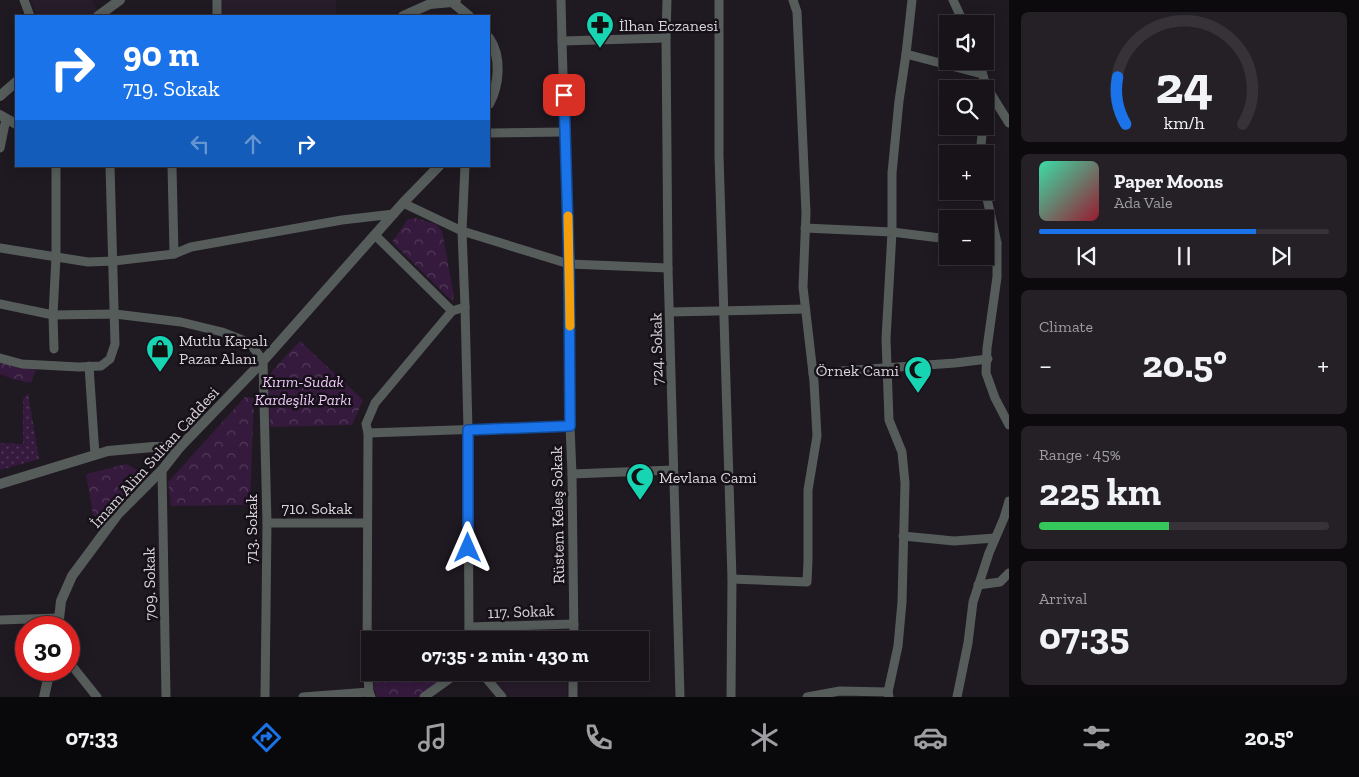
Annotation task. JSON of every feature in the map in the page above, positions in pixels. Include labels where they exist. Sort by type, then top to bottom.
[{"type":"street","points":[[24,0],[30,15]]},
{"type":"street","points":[[99,15],[120,0]]},
{"type":"street","points":[[217,0],[217,15]]},
{"type":"street","name":"Rüstem Keleş Sokak","points":[[561,0],[569,264],[574,631]]},
{"type":"street","name":"724. Sokak","points":[[667,0],[668,268],[680,697]]},
{"type":"street","points":[[719,0],[719,155],[732,580],[731,697]]},
{"type":"street","points":[[732,580],[807,582],[808,490],[817,436],[813,373],[803,287],[806,213],[797,12],[793,0]]},
{"type":"street","points":[[807,697],[840,691],[889,694],[898,646],[902,602],[905,483],[902,452],[889,420],[886,339],[892,232],[892,173],[912,0]]},
{"type":"street","points":[[953,0],[960,15]]},
{"type":"street","points":[[405,15],[430,4],[454,1],[469,15]]},
{"type":"street","points":[[562,41],[666,38]]},
{"type":"street","points":[[490,40],[494,46],[498,78],[490,102]]},
{"type":"street","points":[[906,54],[982,74]]},
{"type":"street","points":[[981,70],[984,80]]},
{"type":"street","points":[[994,99],[1009,123]]},
{"type":"street","points":[[0,148],[3,122]]},
{"type":"street","points":[[490,133],[565,132]]},
{"type":"street","points":[[54,349],[56,167]]},
{"type":"street","points":[[0,358],[22,364],[79,367],[101,366],[110,359],[116,344],[110,167]]},
{"type":"street","points":[[172,167],[174,254]]},
{"type":"street","name":"İmam Alim Sultan Caddesi","points":[[59,616],[61,601],[72,576],[118,514],[162,470],[180,447],[263,360],[403,203],[438,167]]},
{"type":"street","points":[[465,167],[462,231],[468,430],[469,631]]},
{"type":"street","points":[[987,200],[997,243],[997,277],[986,372],[995,398],[1009,425]]},
{"type":"street","points":[[403,203],[462,231],[569,264],[668,268]]},
{"type":"street","points":[[0,248],[88,262],[114,260],[174,254],[190,247],[342,220],[394,214]]},
{"type":"street","points":[[805,228],[892,232],[939,238]]},
{"type":"street","points":[[375,235],[452,311]]},
{"type":"street","points":[[0,304],[54,315],[115,314],[181,322],[222,332],[250,343],[263,360]]},
{"type":"street","points":[[368,631],[368,434],[366,424],[375,403],[452,311],[465,307]]},
{"type":"street","points":[[670,312],[805,309]]},
{"type":"street","points":[[813,373],[988,359]]},
{"type":"street","name":"713. Sokak","points":[[263,360],[266,523],[265,697]]},
{"type":"street","points":[[89,366],[95,455]]},
{"type":"street","points":[[368,434],[570,426]]},
{"type":"street","points":[[0,484],[108,451],[180,447]]},
{"type":"street","name":"709. Sokak","points":[[162,470],[166,697]]},
{"type":"street","points":[[572,474],[673,470]]},
{"type":"street","points":[[957,697],[968,643],[973,602],[989,553],[1009,502]]},
{"type":"street","name":"710. Sokak","points":[[266,523],[367,523]]},
{"type":"street","points":[[903,536],[954,541],[995,538]]},
{"type":"street","points":[[978,585],[1000,582],[1009,573]]},
{"type":"street","points":[[0,620],[15,621]]},
{"type":"street","name":"117. Sokak","points":[[469,627],[574,624]]},
{"type":"street","points":[[80,676],[97,697]]},
{"type":"street","points":[[44,697],[48,681]]},
{"type":"street","points":[[303,697],[370,694],[369,681]]},
{"type":"street","points":[[424,697],[446,681]]},
{"type":"street","points":[[489,681],[502,697]]},
{"type":"street","points":[[573,681],[573,697]]},
{"type":"shaded area","points":[[30,0],[92,0],[98,11],[92,15],[37,15]]},
{"type":"shaded area","points":[[222,0],[336,0],[336,15],[222,15]]},
{"type":"shaded area","points":[[495,681],[567,681],[567,697],[508,697]]},
{"type":"green space","points":[[415,218],[436,224],[442,231],[454,296],[452,301],[392,242],[408,219]]},
{"type":"green space","name":"Kırım-Sudak Kardeşlik Parkı","points":[[300,341],[363,400],[352,425],[270,427],[268,379],[272,371]]},
{"type":"green space","points":[[0,363],[36,370],[31,383],[0,374]]},
{"type":"green space","points":[[28,393],[39,459],[0,470],[0,443],[23,444],[23,399]]},
{"type":"green space","points":[[245,397],[254,398],[250,505],[171,506],[168,482]]},
{"type":"green space","points":[[126,464],[140,473],[137,484],[100,520],[93,515],[86,474]]},
{"type":"green space","points":[[374,681],[443,681],[420,697],[377,697]]},
{"type":"slow traffic","points":[[568,216],[570,326]]},
{"type":"place","name":"İlhan Eczanesi","points":[[600,49]]},
{"type":"place","name":"Mutlu Kapalı Pazar Alanı","points":[[160,373]]},
{"type":"place","name":"Örnek Cami","points":[[918,394]]},
{"type":"place","name":"Mevlana Cami","points":[[640,501]]},
{"type":"route","points":[[468,548],[468,430],[570,426],[569,264],[564,95]]}]
